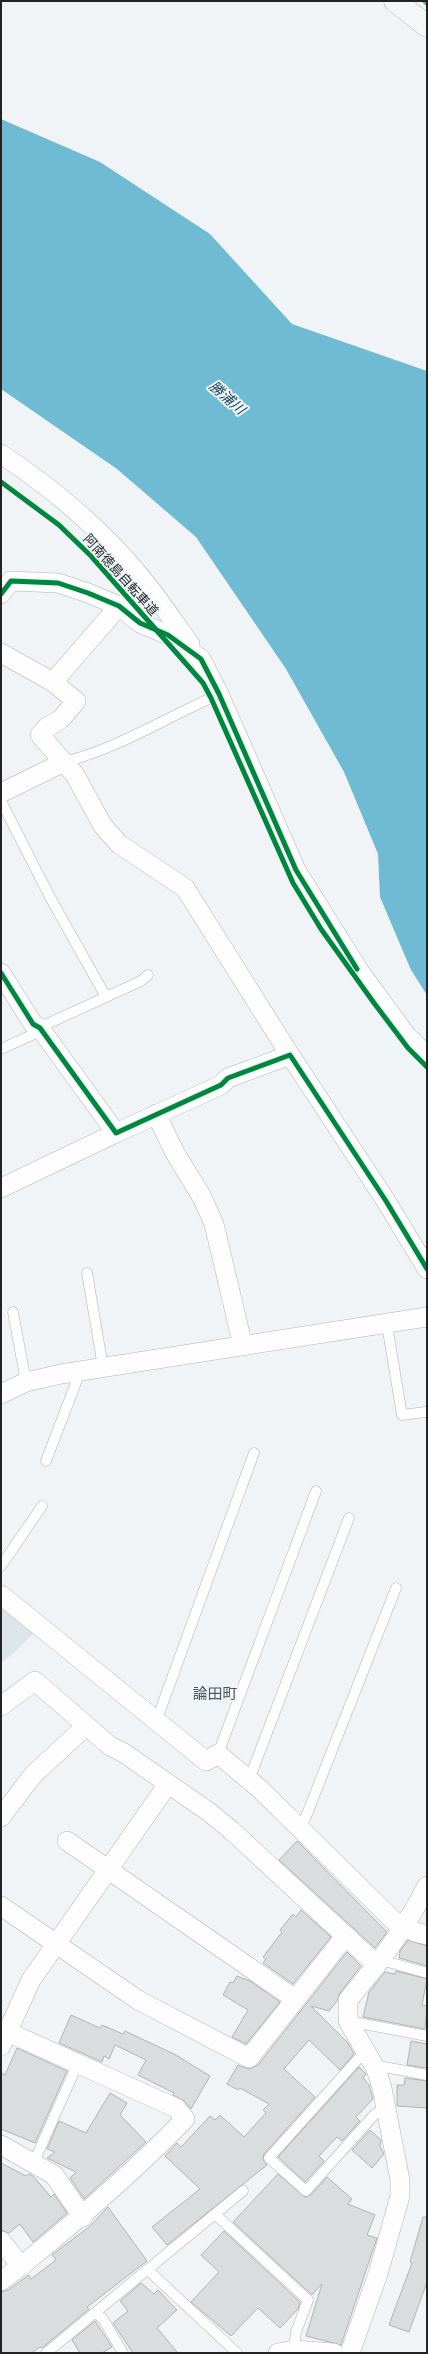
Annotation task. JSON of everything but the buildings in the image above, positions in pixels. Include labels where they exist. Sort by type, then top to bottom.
[{"type":"main road","points":[[395,1],[427,26]]},
{"type":"street","points":[[1,454],[36,477],[112,545],[140,576],[201,659],[215,696],[296,870],[360,972],[406,1035],[427,1056]]},
{"type":"street","points":[[1,594],[11,581],[58,583],[119,606],[140,624],[168,635],[201,659]]},
{"type":"street","points":[[53,682],[119,606]]},
{"type":"street","points":[[1,653],[53,682],[76,701],[60,719],[46,728],[40,735],[64,762],[81,785],[103,826],[119,844],[185,888],[290,1055],[386,1201],[427,1269]]},
{"type":"street","points":[[1,793],[64,762]]},
{"type":"street","points":[[1,973],[33,1024],[40,1028],[116,1132]]},
{"type":"street","points":[[1,1188],[116,1132],[221,1085],[228,1078],[290,1055]]},
{"type":"street","points":[[156,1114],[175,1153],[202,1197],[214,1224],[243,1346]]},
{"type":"street","points":[[1,1394],[26,1382],[77,1371],[387,1325],[427,1317]]},
{"type":"street","points":[[1,1595],[42,1630],[69,1649],[121,1694],[155,1719],[206,1761],[218,1754],[247,1778],[297,1825],[394,1921],[403,1927],[427,1935]]},
{"type":"street","points":[[1,1706],[35,1681],[110,1746],[124,1753],[209,1812],[231,1830],[347,1937],[379,1963]]},
{"type":"street","points":[[1,1817],[33,1775],[86,1726]]},
{"type":"street","points":[[1,2281],[83,2216],[145,2160],[185,2119],[176,2108],[78,2063],[4,2039],[31,1980],[168,1784]]},
{"type":"street","points":[[67,1841],[295,1999]]},
{"type":"street","points":[[350,2353],[378,2274],[400,2196],[400,2180],[376,2069],[348,2021],[348,2000],[379,1963],[411,1916],[427,1886]]},
{"type":"street","points":[[1,1906],[138,2000],[249,2058],[340,1943],[347,1937]]},
{"type":"street","points":[[1,2145],[33,2164],[54,2174],[83,2216]]},
{"type":"street","points":[[1,2241],[21,2266]]},
{"type":"street","points":[[286,2352],[334,2353]]},
{"type":"lane","points":[[64,762],[117,744],[168,717],[215,696]]},
{"type":"lane","points":[[1,801],[51,899],[106,997]]},
{"type":"lane","points":[[1,1049],[18,1043],[40,1028],[141,981],[148,975]]},
{"type":"lane","points":[[87,1274],[104,1367]]},
{"type":"lane","points":[[13,1312],[26,1382]]},
{"type":"lane","points":[[387,1325],[402,1415],[425,1412]]},
{"type":"lane","points":[[46,1461],[77,1380],[77,1371]]},
{"type":"lane","points":[[155,1719],[160,1711],[254,1453]]},
{"type":"lane","points":[[218,1754],[316,1491]]},
{"type":"lane","points":[[1,1566],[42,1506]]},
{"type":"lane","points":[[247,1778],[252,1772],[350,1518]]},
{"type":"lane","points":[[297,1825],[305,1819],[396,1588]]},
{"type":"lane","points":[[379,1963],[427,1973]]},
{"type":"lane","points":[[348,2021],[427,2036]]},
{"type":"lane","points":[[367,2052],[358,2059],[269,2158],[306,2191],[375,2114],[385,2109]]},
{"type":"lane","points":[[33,2164],[78,2063]]},
{"type":"lane","points":[[376,2069],[384,2066],[427,2075]]},
{"type":"lane","points":[[46,2353],[216,2215],[243,2191]]},
{"type":"lane","points":[[216,2215],[308,2300],[296,2332],[286,2352]]},
{"type":"lane","points":[[148,2270],[237,2353]]},
{"type":"lane","points":[[96,2313],[103,2319],[122,2353]]},
{"type":"shaded area","points":[[1,1601],[36,1631],[13,1654],[1,1662]]},
{"type":"water","name":"勝浦川","points":[[1,119],[100,162],[210,234],[292,324],[427,371],[427,995],[411,970],[380,897],[378,854],[344,772],[286,669],[196,537],[117,469],[1,389]]},
{"type":"marked path","points":[[424,1],[427,4]]},
{"type":"cycle path","name":"阿南徳島自転車道","points":[[1,482],[59,525],[91,556],[203,683],[293,883],[321,929],[374,1003],[408,1048],[427,1067]]},
{"type":"cycle path","name":"阿南徳島自転車道","points":[[1,594],[11,581],[58,583],[88,593],[119,606],[140,623],[168,635],[201,659],[219,694],[296,870],[357,969]]},
{"type":"cycle path","points":[[1,973],[33,1024],[40,1028],[116,1133],[221,1085],[228,1078],[290,1055],[386,1201],[427,1269]]},
{"type":"district","name":"論田町","points":[[215,1694]]}]
